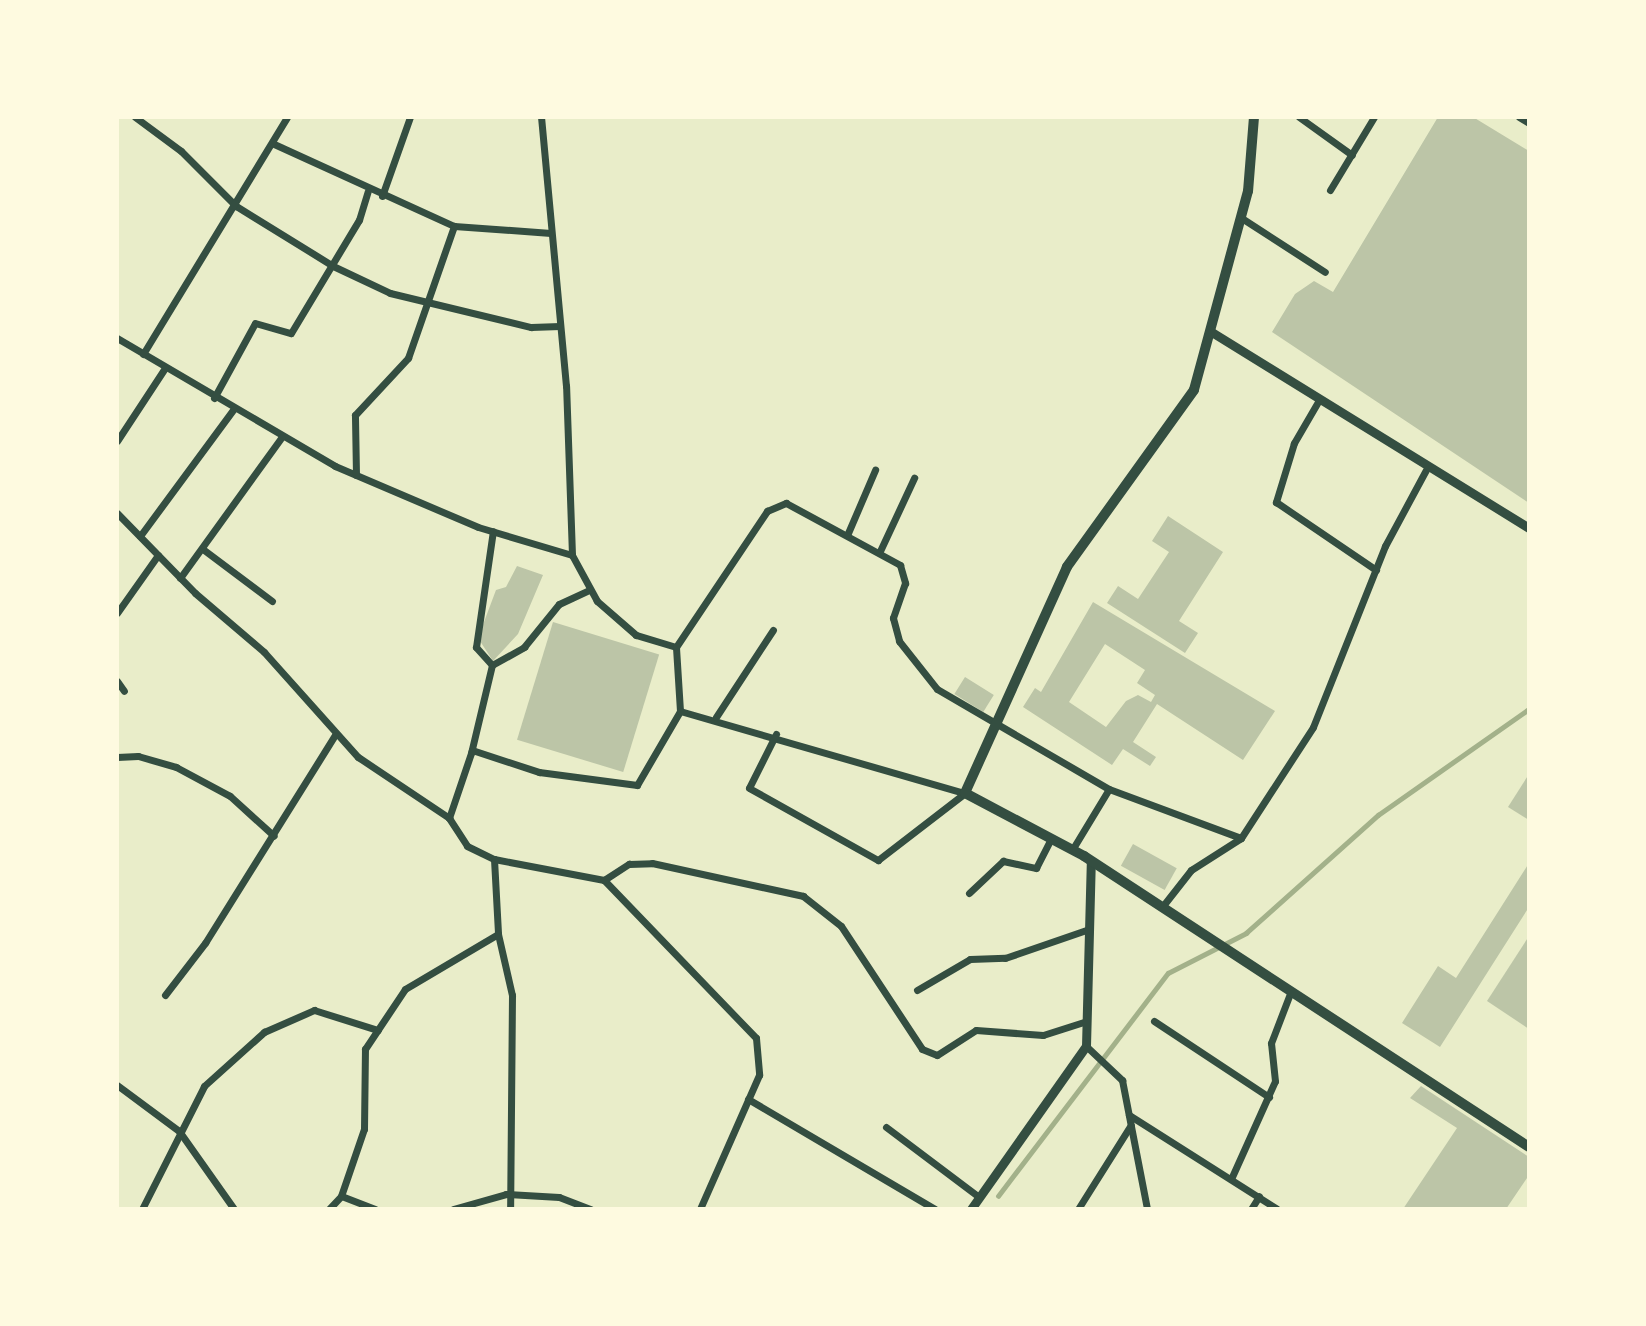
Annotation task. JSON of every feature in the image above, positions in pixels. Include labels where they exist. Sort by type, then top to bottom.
[{"type":"main road","points":[[1254,117],[1240,217],[1194,390],[1067,567],[965,793],[1091,861],[1529,1147]]},
{"type":"street","points":[[135,117],[181,151],[236,206],[333,266],[390,293],[531,327],[560,326]]},
{"type":"street","points":[[144,354],[274,144],[287,117]]},
{"type":"street","points":[[382,196],[410,117]]},
{"type":"street","points":[[541,117],[560,326],[572,555],[589,590],[636,635],[676,647]]},
{"type":"street","points":[[1298,117],[1352,155]]},
{"type":"street","points":[[1331,190],[1374,117]]},
{"type":"street","points":[[1519,117],[1529,123]]},
{"type":"street","points":[[274,144],[368,191],[454,226],[551,233]]},
{"type":"street","points":[[214,398],[255,323],[291,333],[333,266],[368,191]]},
{"type":"street","points":[[1240,217],[1325,272]]},
{"type":"street","points":[[356,475],[355,415],[408,358],[454,226]]},
{"type":"street","points":[[1209,331],[1426,470],[1529,528]]},
{"type":"street","points":[[117,338],[281,438],[356,475],[493,531],[572,555]]},
{"type":"street","points":[[117,442],[165,368]]},
{"type":"street","points":[[1319,400],[1294,443],[1276,502],[1376,570]]},
{"type":"street","points":[[140,536],[233,410]]},
{"type":"street","points":[[180,578],[204,550],[281,438]]},
{"type":"street","points":[[848,533],[875,470]]},
{"type":"street","points":[[1162,907],[1191,870],[1241,838],[1313,727],[1376,570],[1426,470]]},
{"type":"street","points":[[880,551],[914,478]]},
{"type":"street","points":[[471,756],[472,750],[539,772],[637,785],[680,711],[676,647],[774,506],[786,503],[880,551],[903,570],[892,618],[920,673],[996,725],[1109,789],[1241,838]]},
{"type":"street","points":[[117,513],[180,578],[264,652],[358,757],[449,818],[467,846],[494,859],[604,880],[756,1038],[759,1075],[701,1209]]},
{"type":"street","points":[[492,665],[476,647],[493,531]]},
{"type":"street","points":[[204,550],[272,601]]},
{"type":"street","points":[[117,613],[158,555]]},
{"type":"street","points":[[449,818],[471,756],[492,665],[524,647],[559,604],[589,590]]},
{"type":"street","points":[[716,717],[773,631]]},
{"type":"street","points":[[117,681],[124,691]]},
{"type":"street","points":[[680,711],[716,717],[776,734],[965,793]]},
{"type":"street","points":[[165,995],[274,836],[335,734]]},
{"type":"street","points":[[776,734],[750,789],[878,860],[965,793]]},
{"type":"street","points":[[117,757],[138,756],[176,767],[230,796],[274,836]]},
{"type":"street","points":[[1072,850],[1109,789]]},
{"type":"street","points":[[969,893],[1003,861],[1036,868],[1051,839]]},
{"type":"street","points":[[494,859],[498,934],[512,995],[515,1090],[506,1194],[510,1209]]},
{"type":"street","points":[[971,1209],[1086,1046],[1091,861]]},
{"type":"street","points":[[604,880],[629,864],[652,863],[803,896],[841,926],[922,1049],[937,1055],[976,1030],[1043,1035],[1087,1021]]},
{"type":"street","points":[[917,990],[970,959],[1005,958],[1089,929]]},
{"type":"street","points":[[329,1209],[341,1196],[364,1129],[365,1049],[405,989],[498,934]]},
{"type":"street","points":[[1231,1179],[1275,1082],[1270,1043],[1291,991]]},
{"type":"street","points":[[142,1209],[204,1086],[264,1032],[314,1010],[378,1030]]},
{"type":"street","points":[[1154,1021],[1269,1097]]},
{"type":"street","points":[[1086,1046],[1122,1080],[1147,1209]]},
{"type":"street","points":[[117,1085],[179,1131],[234,1209]]},
{"type":"street","points":[[748,1099],[935,1209]]},
{"type":"street","points":[[1129,1115],[1277,1209]]},
{"type":"street","points":[[1078,1209],[1131,1125]]},
{"type":"street","points":[[886,1128],[979,1197]]},
{"type":"street","points":[[453,1209],[506,1194],[559,1197],[591,1209]]},
{"type":"street","points":[[341,1196],[375,1209]]},
{"type":"street","points":[[1251,1209],[1259,1196]]},
{"type":"building","points":[[1438,117],[1473,117],[1529,151],[1529,503],[1272,332],[1295,294],[1314,281],[1333,292]]},
{"type":"building","points":[[1168,516],[1223,552],[1179,621],[1198,633],[1185,653],[1107,603],[1118,586],[1138,599],[1169,552],[1152,541]]},
{"type":"building","points":[[517,566],[543,575],[518,634],[493,661],[478,638],[496,590],[506,587]]},
{"type":"building","points":[[1093,602],[1275,711],[1243,760],[1157,704],[1133,742],[1156,757],[1150,766],[1123,749],[1112,765],[1023,707],[1035,688],[1041,692]],"holes":[[[1105,644],[1145,670],[1137,683],[1155,695],[1151,702],[1138,695],[1126,701],[1106,727],[1069,702]]]},
{"type":"building","points":[[553,622],[659,654],[623,772],[517,740]]},
{"type":"building","points":[[965,677],[994,695],[983,712],[954,694]]},
{"type":"building","points":[[1529,774],[1529,820],[1508,807]]},
{"type":"building","points":[[1133,844],[1177,868],[1165,890],[1121,866]]},
{"type":"building","points":[[1529,863],[1529,907],[1440,1047],[1402,1023],[1438,966],[1456,978]]},
{"type":"building","points":[[1529,936],[1529,1029],[1487,1001]]},
{"type":"building","points":[[1421,1086],[1529,1157],[1529,1175],[1506,1209],[1403,1209],[1457,1128],[1410,1098]]},
{"type":"waterway","points":[[998,1196],[1168,973],[1246,933],[1378,815],[1529,709]]}]
